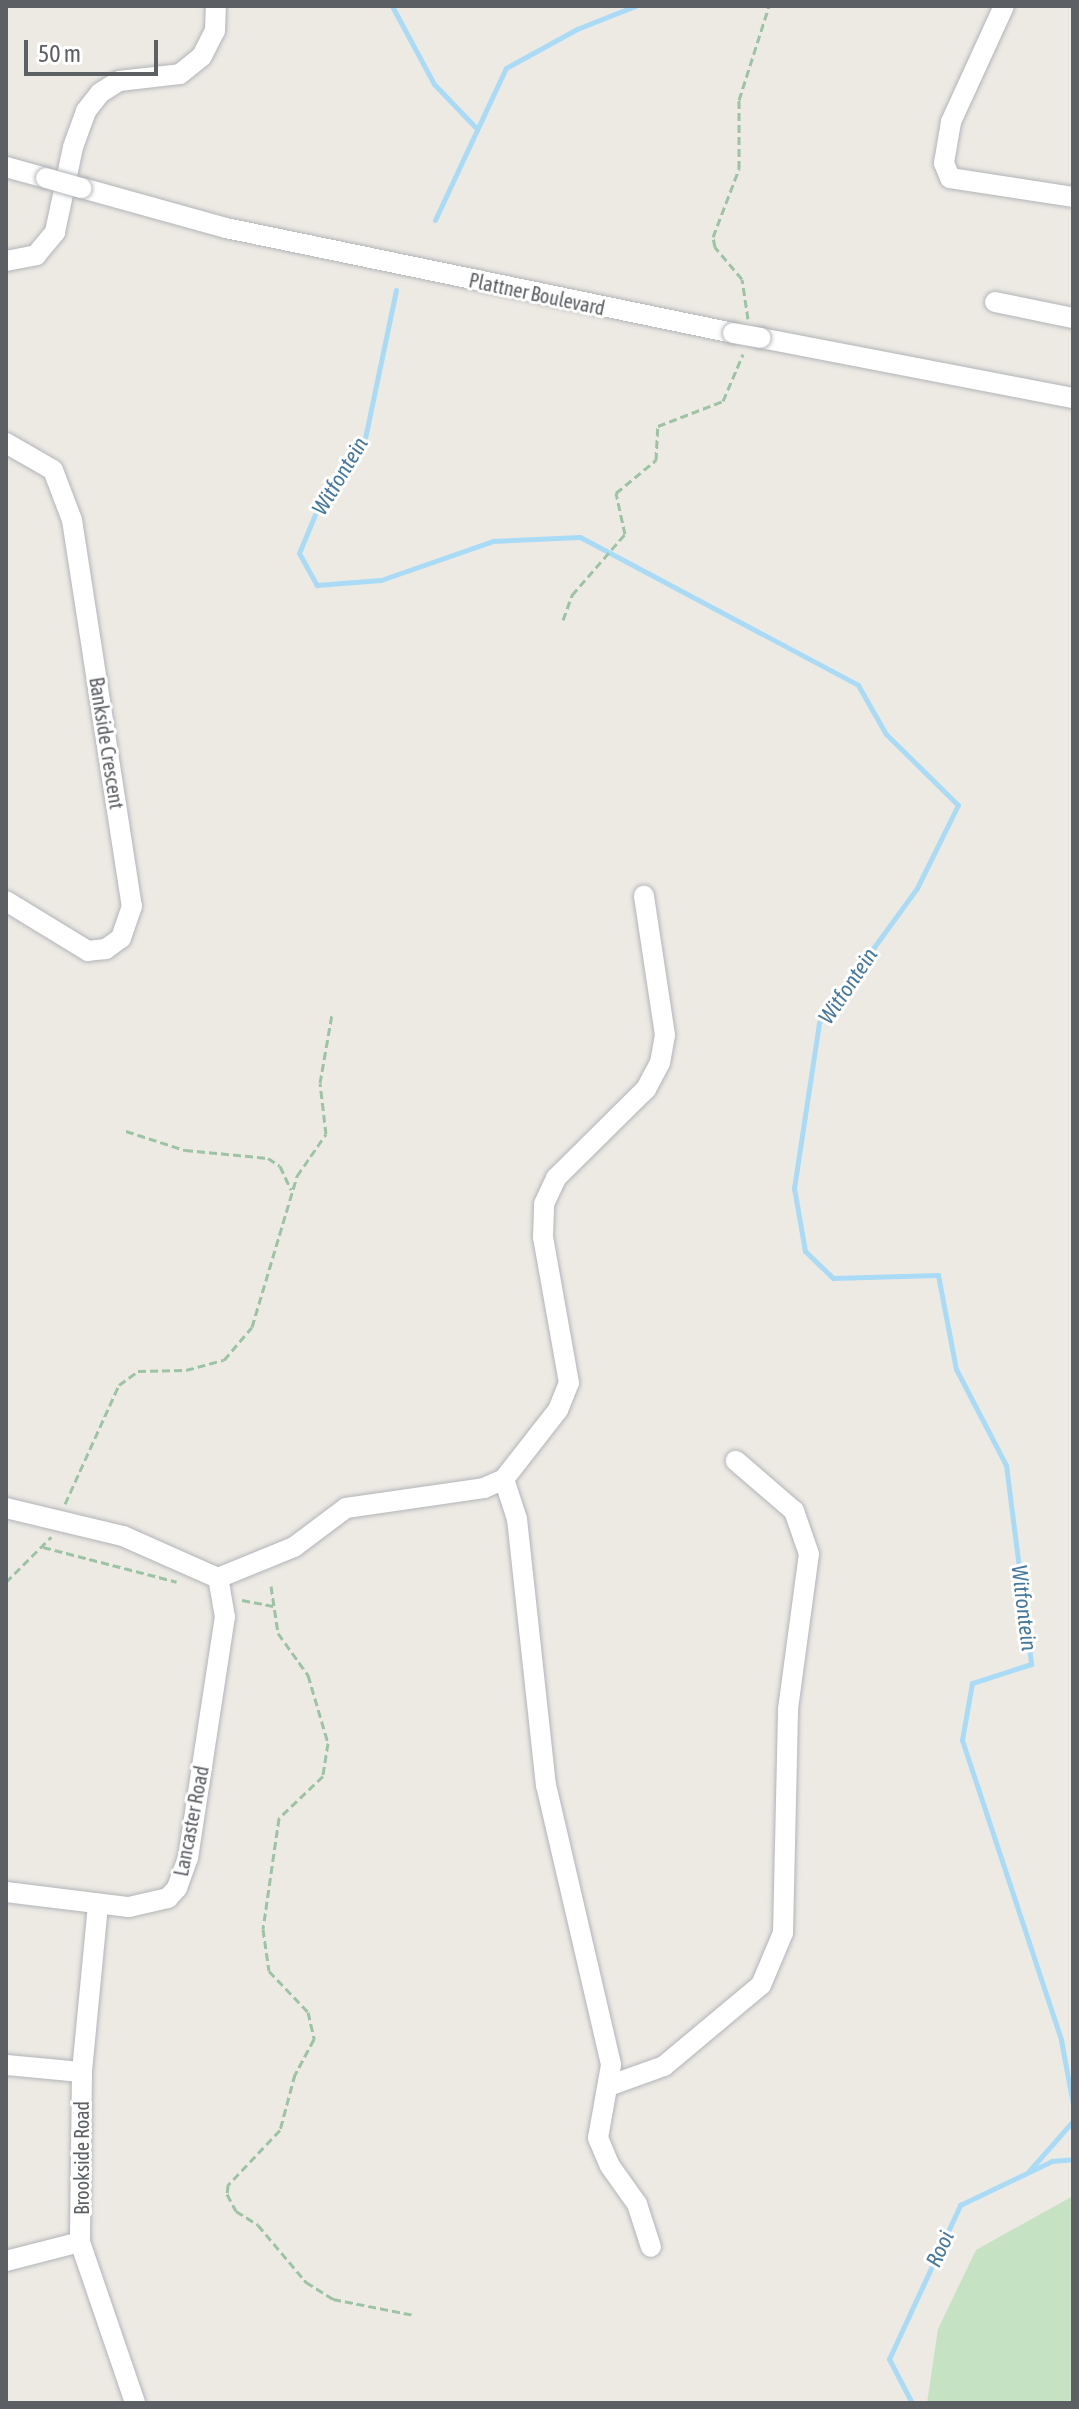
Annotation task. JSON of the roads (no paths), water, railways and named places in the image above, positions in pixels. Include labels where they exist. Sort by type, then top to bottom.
[{"type":"street","points":[[6,261],[36,255],[55,232],[73,147],[86,111],[100,93],[119,81],[180,74],[202,56],[215,31],[216,6]]},
{"type":"street","points":[[1004,6],[951,122],[944,151],[950,178],[1073,197]]},
{"type":"street","name":"Plattner Boulevard","points":[[6,167],[226,228],[746,337],[1073,398]]},
{"type":"street","points":[[995,302],[1073,318]]},
{"type":"street","name":"Bankside Crescent","points":[[6,443],[53,470],[69,510],[132,906],[121,938],[106,949],[88,951],[6,901]]},
{"type":"street","points":[[6,1508],[123,1536],[220,1587],[294,1547],[346,1508],[484,1488],[504,1479],[558,1410],[569,1383],[543,1237],[544,1204],[556,1178],[646,1089],[660,1063],[665,1035],[644,896]]},
{"type":"street","points":[[611,2085],[664,2066],[761,1985],[783,1933],[788,1709],[809,1554],[794,1511],[736,1461]]},
{"type":"street","points":[[504,1479],[517,1519],[546,1785],[611,2065],[611,2085],[601,2109],[598,2138],[610,2166],[637,2204],[651,2247]]},
{"type":"street","name":"Lancaster Road","points":[[6,1892],[98,1905],[151,1905],[168,1898],[183,1875],[225,1617],[220,1587]]},
{"type":"street","name":"Brookside Road","points":[[98,1905],[82,2072],[80,2242],[135,2403]]},
{"type":"street","points":[[6,2065],[82,2072]]},
{"type":"street","points":[[6,2261],[80,2242]]},
{"type":"waterway","points":[[392,6],[434,84],[477,129]]},
{"type":"waterway","name":"Witfontein","points":[[435,220],[506,68],[577,29],[635,6]]},
{"type":"waterway","name":"Witfontein","points":[[396,290],[365,439],[321,500],[299,553],[317,585],[381,580],[493,541],[580,537],[858,685],[886,734],[958,805],[917,888],[819,1023],[794,1188],[805,1251],[833,1278],[938,1275],[956,1369],[1006,1465],[1031,1664],[972,1683],[962,1740],[1061,2040],[1073,2104]]},
{"type":"waterway","name":"Witfontein","points":[[1029,2171],[1073,2121]]},
{"type":"waterway","name":"Rooi","points":[[912,2403],[889,2359],[960,2205],[1052,2161],[1073,2159]]}]
